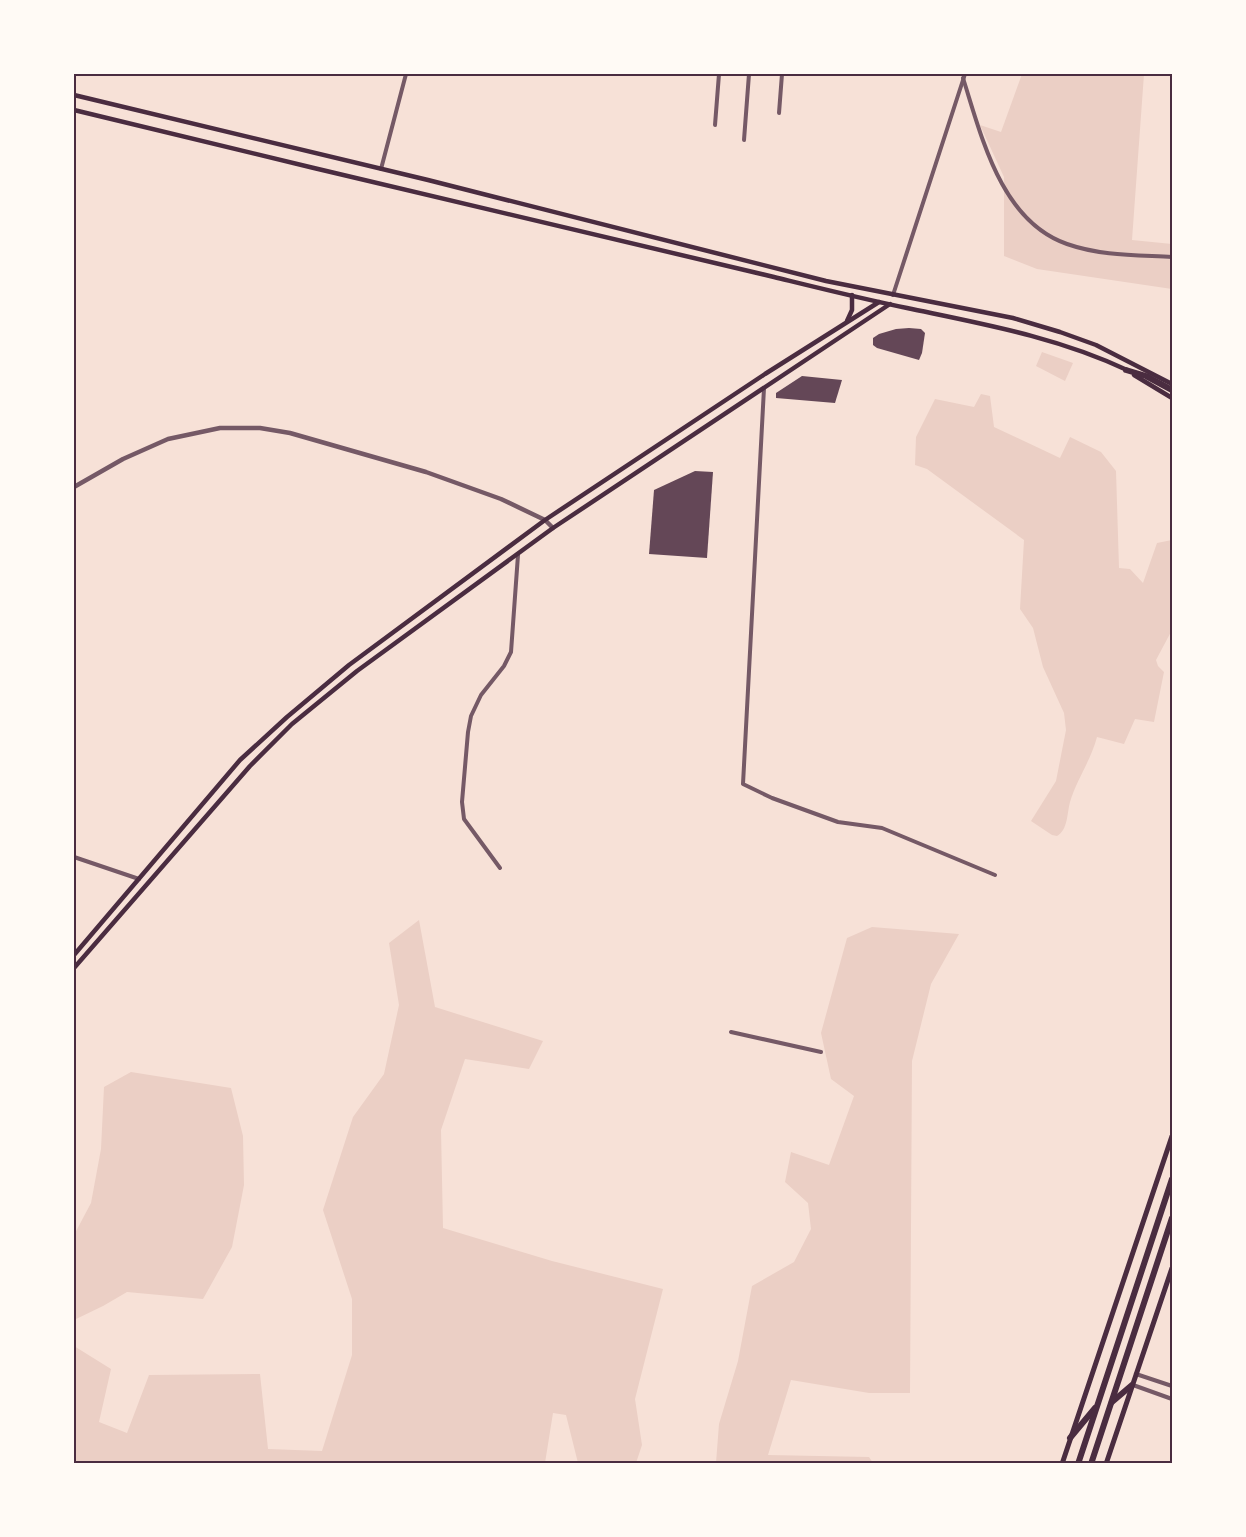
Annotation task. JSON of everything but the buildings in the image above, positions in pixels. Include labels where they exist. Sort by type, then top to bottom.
[{"type":"highway","points":[[1126,370],[1146,376],[1173,390]]},
{"type":"highway","points":[[1078,1464],[1173,1179]]},
{"type":"highway","points":[[1091,1464],[1173,1218]]},
{"type":"highway","points":[[1112,1403],[1132,1385]]},
{"type":"highway","points":[[1070,1438],[1097,1406]]},
{"type":"main road","points":[[74,94],[737,259],[893,295],[1013,318],[1060,332],[1112,352],[1173,384]]},
{"type":"main road","points":[[74,110],[268,158],[422,192],[580,232],[879,302],[1029,334],[1081,350],[1126,370],[1173,398]]},
{"type":"main road","points":[[847,321],[852,310],[852,295]]},
{"type":"main road","points":[[74,955],[240,760],[286,717],[349,665],[546,520],[879,302]]},
{"type":"main road","points":[[74,968],[250,766],[292,724],[357,671],[553,528],[890,304]]},
{"type":"main road","points":[[1062,1464],[1173,1136]]},
{"type":"main road","points":[[1106,1464],[1173,1268]]},
{"type":"street","points":[[381,169],[406,74]]},
{"type":"street","points":[[715,125],[719,74]]},
{"type":"street","points":[[744,140],[749,74]]},
{"type":"street","points":[[779,113],[782,74]]},
{"type":"street","points":[[964,76],[981,136],[1000,180],[1013,201],[1049,236],[1080,248],[1106,253],[1173,257]]},
{"type":"street","points":[[893,295],[964,76]]},
{"type":"street","points":[[764,387],[743,784],[772,798],[838,822],[882,828],[995,875]]},
{"type":"street","points":[[74,487],[132,454],[168,439],[220,428],[260,428],[290,433],[426,472],[501,500],[546,520],[553,528]]},
{"type":"street","points":[[500,868],[464,819],[462,802],[471,716],[481,694],[504,666],[511,652],[518,555]]},
{"type":"street","points":[[74,857],[139,879]]},
{"type":"street","points":[[731,1032],[821,1052]]},
{"type":"street","points":[[1136,1374],[1173,1386]]},
{"type":"street","points":[[1132,1385],[1173,1399]]},
{"type":"shaded area","points":[[1022,74],[1144,74],[1132,240],[1172,244],[1172,289],[1037,269],[1004,256],[1004,177],[980,125],[1001,132]]},
{"type":"shaded area","points":[[1042,352],[1073,363],[1065,381],[1036,366]]},
{"type":"shaded area","points":[[981,394],[990,396],[994,427],[1060,458],[1070,437],[1101,452],[1116,471],[1119,568],[1130,569],[1143,583],[1157,543],[1172,540],[1172,630],[1156,660],[1164,672],[1154,722],[1135,719],[1124,744],[1097,737],[1070,802],[1065,826],[1057,836],[1031,821],[1056,781],[1066,730],[1064,713],[1043,667],[1033,628],[1020,609],[1024,540],[927,469],[915,465],[916,437],[935,399],[974,407]]},
{"type":"shaded area","points":[[419,920],[435,1007],[543,1041],[529,1069],[465,1059],[441,1130],[443,1228],[552,1261],[663,1289],[635,1399],[642,1445],[636,1463],[578,1463],[566,1415],[553,1413],[545,1463],[74,1463],[74,1346],[111,1369],[99,1422],[127,1433],[149,1375],[260,1374],[268,1449],[322,1451],[352,1355],[352,1299],[323,1210],[353,1117],[384,1074],[399,1005],[389,943]]},
{"type":"shaded area","points":[[872,927],[959,934],[931,984],[912,1061],[910,1393],[869,1393],[791,1380],[768,1455],[869,1457],[873,1463],[716,1463],[719,1424],[738,1361],[752,1286],[794,1262],[811,1229],[808,1203],[785,1182],[791,1152],[829,1165],[854,1096],[831,1079],[821,1033],[847,938]]},
{"type":"shaded area","points":[[131,1072],[231,1088],[243,1136],[244,1185],[232,1247],[203,1299],[127,1292],[74,1320],[74,1235],[91,1203],[101,1149],[104,1087]]}]
